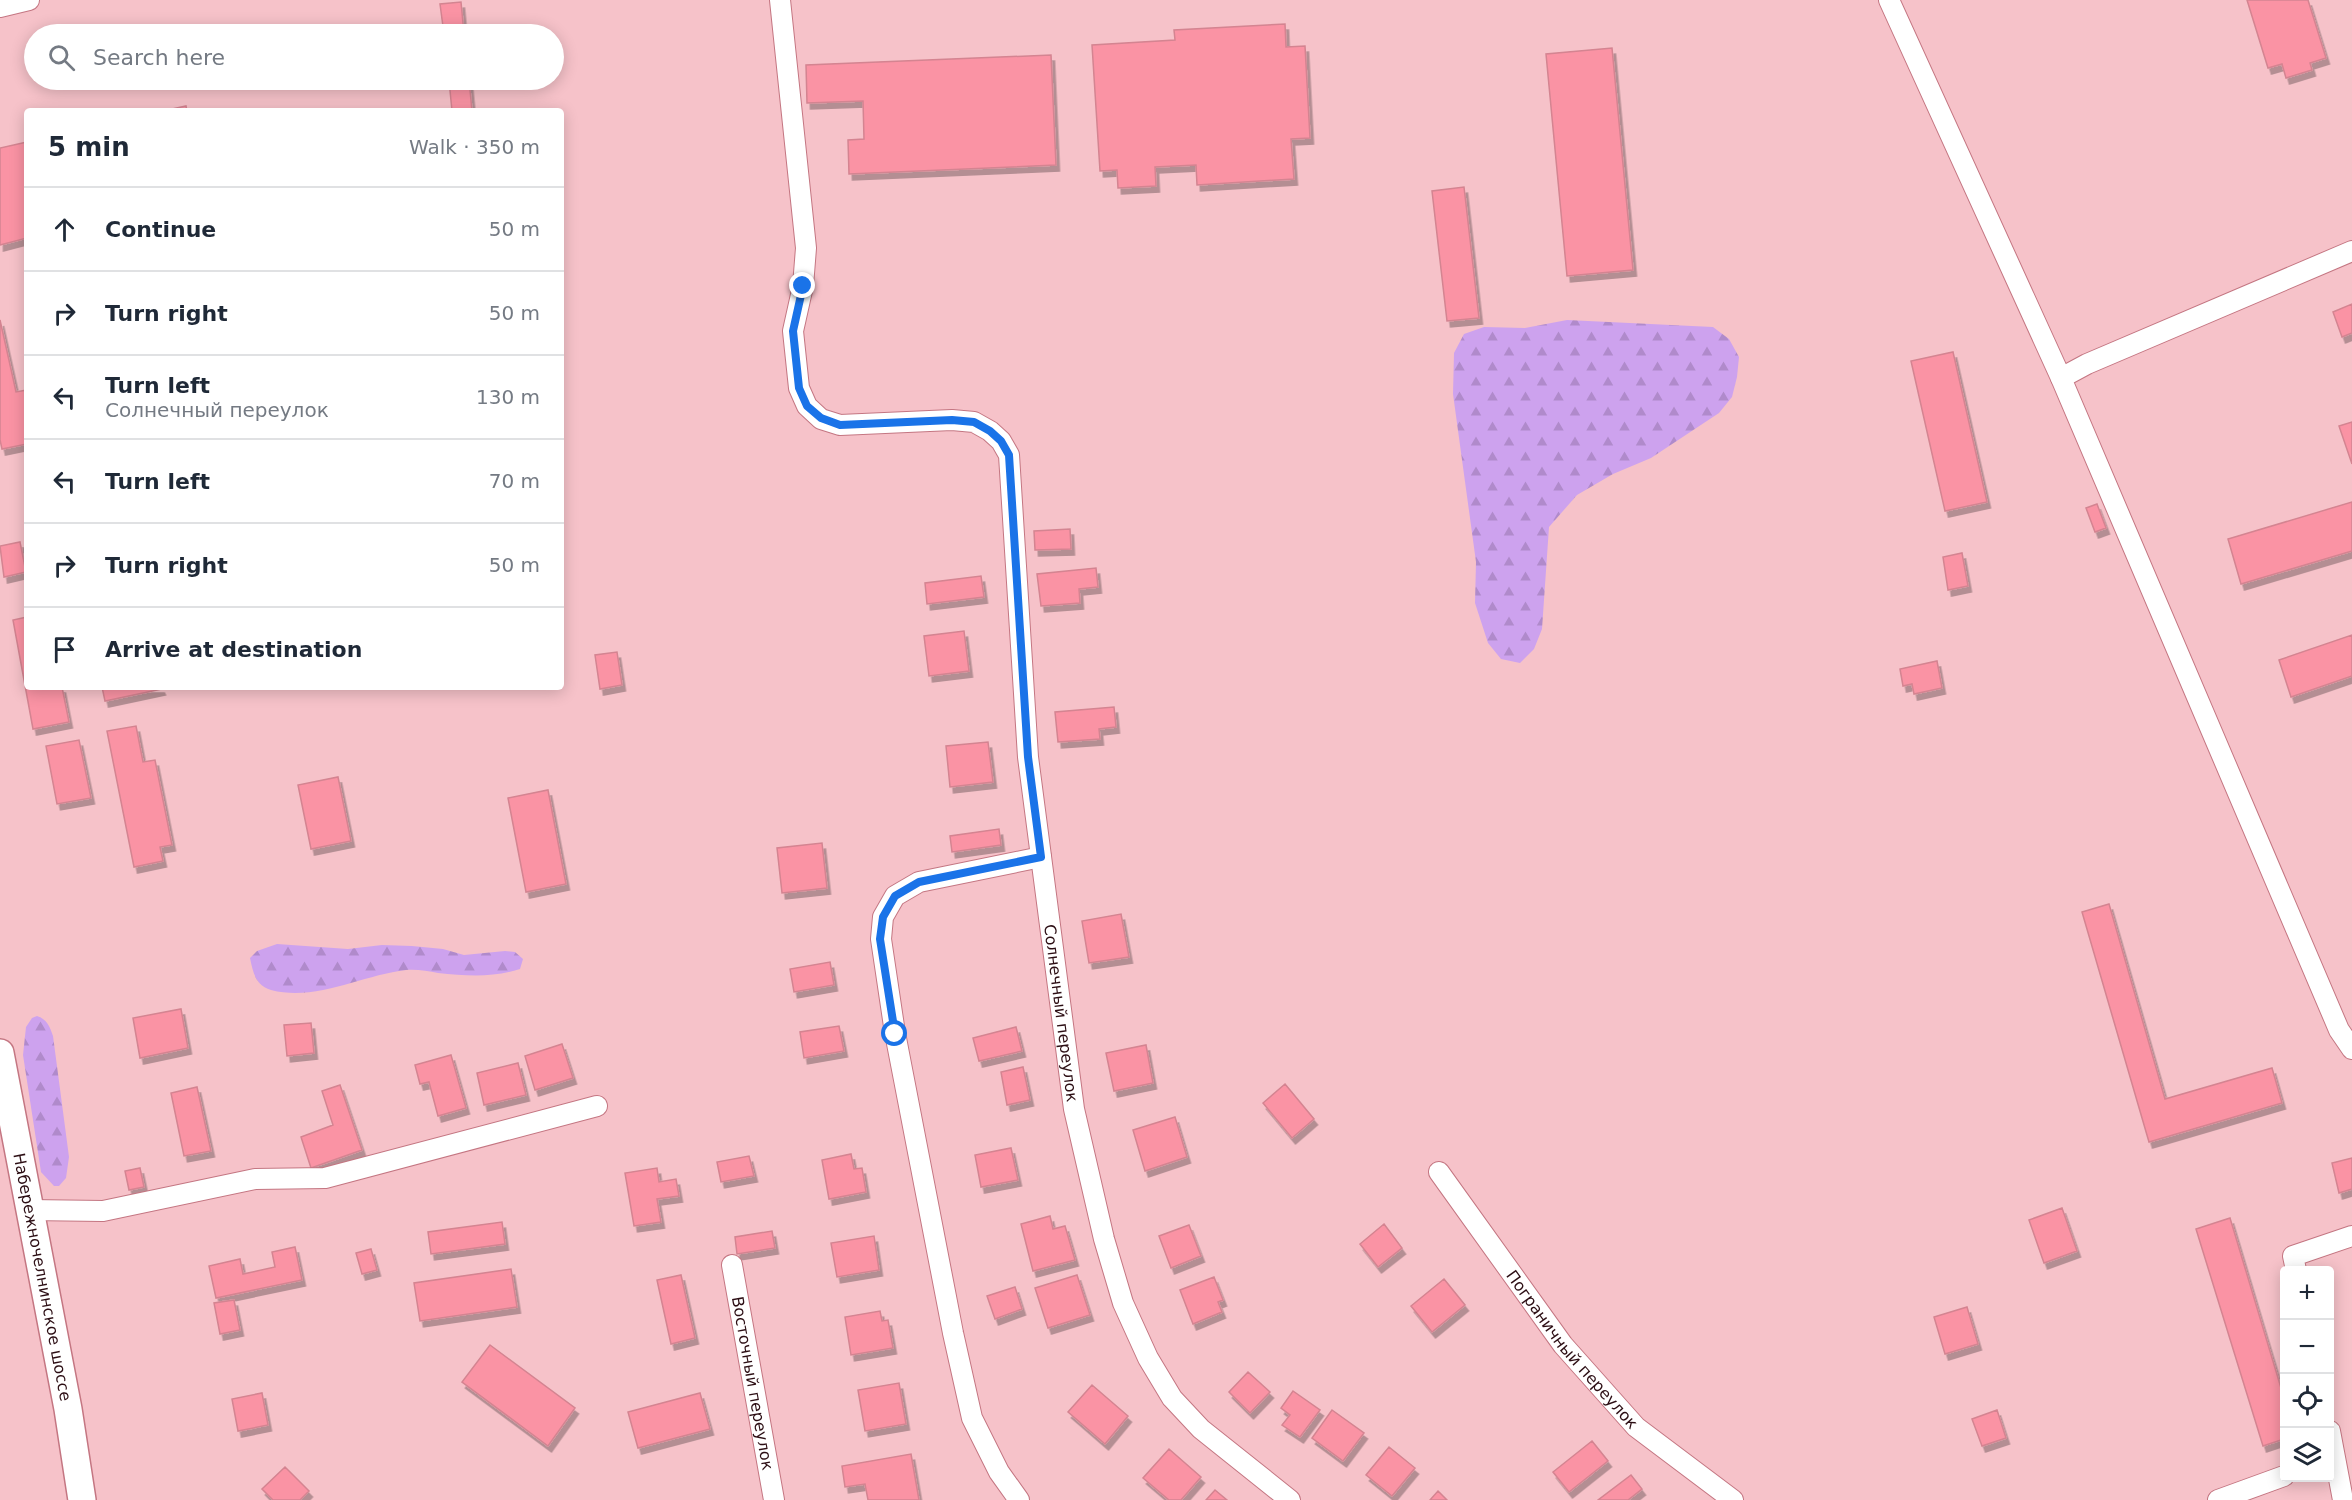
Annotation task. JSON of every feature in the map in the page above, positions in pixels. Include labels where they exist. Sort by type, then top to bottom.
[{"type":"main road","name":"Набережночелнинское шоссе","points":[[0,1053],[68,1409],[82,1500]]},
{"type":"main road","points":[[68,1409],[98,1500]]},
{"type":"street","points":[[0,8],[29,0]]},
{"type":"street","name":"Солнечный переулок","points":[[780,0],[806,248],[803,286],[793,331],[799,388],[807,406],[821,418],[840,425],[952,420],[974,422],[990,431],[1001,441],[1009,455],[1028,757],[1074,1109],[1104,1239],[1124,1303],[1148,1358],[1172,1398],[1201,1429],[1290,1500]]},
{"type":"street","points":[[1889,0],[2061,378],[2339,1030],[2352,1049]]},
{"type":"street","points":[[2061,378],[2087,364],[2352,251]]},
{"type":"street","points":[[1019,1500],[999,1472],[972,1418],[953,1333],[895,1034],[880,939],[883,917],[895,896],[919,882],[1041,857]]},
{"type":"street","points":[[29,1210],[104,1211],[255,1179],[325,1178],[597,1106]]},
{"type":"street","name":"Пограничный переулок","points":[[1439,1172],[1563,1345],[1636,1427],[1733,1500]]},
{"type":"street","points":[[2294,1263],[2352,1236]]},
{"type":"street","name":"Восточный переулок","points":[[732,1265],[774,1500]]},
{"type":"street","points":[[2339,1456],[2343,1500]]},
{"type":"street","points":[[2218,1500],[2280,1477]]},
{"type":"green space","points":[[1567,320],[1713,327],[1729,339],[1739,357],[1737,377],[1732,397],[1719,413],[1651,458],[1613,474],[1577,495],[1549,527],[1542,629],[1534,649],[1520,663],[1501,659],[1488,643],[1475,603],[1476,562],[1453,394],[1454,353],[1464,334],[1484,327],[1525,328]]},
{"type":"green space","points":[[277,944],[348,949],[382,945],[412,946],[443,949],[464,955],[505,951],[515,952],[523,959],[520,969],[500,974],[469,975],[406,970],[322,990],[288,993],[271,990],[261,985],[251,963],[250,958],[257,951]]},
{"type":"green space","points":[[37,1016],[46,1021],[53,1036],[69,1157],[66,1178],[59,1186],[54,1186],[41,1172],[23,1055],[26,1027],[32,1018]]},
{"type":"building","points":[[2247,0],[2308,0],[2326,58],[2310,63],[2312,70],[2286,78],[2282,64],[2268,68]]},
{"type":"building","points":[[461,2],[463,24],[443,24],[440,4]]},
{"type":"building","points":[[1285,24],[1286,47],[1305,46],[1310,138],[1291,139],[1294,179],[1197,185],[1196,165],[1155,167],[1156,186],[1118,188],[1117,170],[1100,171],[1092,45],[1175,40],[1174,30]]},
{"type":"building","points":[[1612,48],[1633,270],[1567,276],[1546,54]]},
{"type":"building","points":[[1051,55],[1056,165],[849,174],[848,140],[864,139],[863,101],[807,103],[806,65]]},
{"type":"building","points":[[450,90],[470,90],[472,108],[452,108]]},
{"type":"building","points":[[24,143],[24,239],[0,245],[0,148]]},
{"type":"building","points":[[1464,187],[1479,318],[1447,321],[1432,191]]},
{"type":"building","points":[[2352,304],[2352,333],[2342,337],[2333,312]]},
{"type":"building","points":[[0,320],[16,392],[24,391],[24,445],[2,449],[0,440]]},
{"type":"building","points":[[1953,352],[1987,502],[1945,511],[1911,361]]},
{"type":"building","points":[[2352,422],[2352,464],[2339,426]]},
{"type":"building","points":[[2352,502],[2352,551],[2241,584],[2228,539]]},
{"type":"building","points":[[2097,504],[2106,528],[2095,532],[2086,508]]},
{"type":"building","points":[[1070,529],[1071,549],[1035,550],[1034,531]]},
{"type":"building","points":[[20,542],[24,572],[4,577],[0,546]]},
{"type":"building","points":[[1962,553],[1968,586],[1948,590],[1943,557]]},
{"type":"building","points":[[1096,568],[1098,587],[1079,589],[1080,603],[1041,606],[1037,574]]},
{"type":"building","points":[[981,576],[984,597],[927,604],[925,583]]},
{"type":"building","points":[[24,618],[24,680],[13,620]]},
{"type":"building","points":[[964,631],[969,671],[929,676],[924,636]]},
{"type":"building","points":[[2352,635],[2352,676],[2291,697],[2279,660]]},
{"type":"building","points":[[617,652],[622,685],[600,689],[595,655]]},
{"type":"building","points":[[1937,661],[1942,688],[1914,694],[1912,684],[1903,686],[1900,669]]},
{"type":"building","points":[[26,690],[63,690],[69,722],[33,729]]},
{"type":"building","points":[[103,690],[157,690],[105,701]]},
{"type":"building","points":[[1114,707],[1116,727],[1099,729],[1100,739],[1058,742],[1055,712]]},
{"type":"building","points":[[136,726],[143,762],[155,760],[172,845],[160,847],[163,861],[134,867],[107,731]]},
{"type":"building","points":[[79,740],[91,798],[57,804],[46,746]]},
{"type":"building","points":[[988,742],[993,782],[950,787],[946,746]]},
{"type":"building","points":[[338,777],[351,841],[311,849],[298,785]]},
{"type":"building","points":[[548,790],[566,884],[526,892],[508,798]]},
{"type":"building","points":[[999,829],[1001,845],[952,852],[950,836]]},
{"type":"building","points":[[822,843],[827,888],[782,893],[777,848]]},
{"type":"building","points":[[2109,904],[2165,1099],[2272,1068],[2282,1103],[2149,1142],[2082,912]]},
{"type":"building","points":[[1121,914],[1129,957],[1089,963],[1082,921]]},
{"type":"building","points":[[830,962],[834,985],[794,992],[790,969]]},
{"type":"building","points":[[181,1009],[188,1048],[140,1058],[133,1018]]},
{"type":"building","points":[[311,1023],[314,1053],[287,1056],[284,1025]]},
{"type":"building","points":[[839,1026],[844,1051],[804,1058],[800,1032]]},
{"type":"building","points":[[1016,1027],[1022,1051],[979,1061],[973,1038]]},
{"type":"building","points":[[562,1044],[573,1078],[535,1090],[525,1056]]},
{"type":"building","points":[[1146,1045],[1153,1083],[1114,1091],[1106,1053]]},
{"type":"building","points":[[451,1055],[466,1108],[438,1116],[429,1082],[420,1084],[415,1065]]},
{"type":"building","points":[[518,1063],[526,1095],[484,1105],[477,1073]]},
{"type":"building","points":[[1023,1067],[1030,1100],[1007,1105],[1001,1072]]},
{"type":"building","points":[[1285,1084],[1314,1119],[1292,1138],[1263,1103]]},
{"type":"building","points":[[340,1085],[362,1150],[311,1168],[301,1137],[333,1125],[322,1091]]},
{"type":"building","points":[[197,1087],[211,1151],[184,1156],[171,1093]]},
{"type":"building","points":[[1175,1117],[1187,1157],[1145,1171],[1133,1130]]},
{"type":"building","points":[[1011,1148],[1018,1180],[981,1187],[975,1155]]},
{"type":"building","points":[[851,1154],[854,1169],[862,1168],[866,1192],[829,1199],[822,1160]]},
{"type":"building","points":[[749,1156],[754,1176],[721,1182],[717,1162]]},
{"type":"building","points":[[2352,1158],[2352,1189],[2339,1193],[2332,1163]]},
{"type":"building","points":[[140,1168],[144,1187],[129,1190],[125,1171]]},
{"type":"building","points":[[657,1168],[659,1182],[676,1179],[679,1196],[657,1199],[661,1222],[634,1226],[625,1173]]},
{"type":"building","points":[[2062,1208],[2077,1251],[2044,1263],[2029,1220]]},
{"type":"building","points":[[1050,1216],[1053,1229],[1065,1226],[1075,1260],[1033,1271],[1021,1224]]},
{"type":"building","points":[[2230,1218],[2280,1385],[2280,1440],[2263,1446],[2196,1229]]},
{"type":"building","points":[[502,1222],[505,1244],[431,1254],[428,1232]]},
{"type":"building","points":[[1384,1224],[1402,1248],[1378,1267],[1360,1244]]},
{"type":"building","points":[[1189,1225],[1201,1256],[1171,1268],[1159,1236]]},
{"type":"building","points":[[772,1231],[775,1248],[737,1254],[735,1237]]},
{"type":"building","points":[[874,1236],[879,1270],[837,1277],[831,1243]]},
{"type":"building","points":[[295,1247],[302,1280],[216,1298],[209,1266],[240,1259],[243,1274],[275,1267],[272,1252]]},
{"type":"building","points":[[371,1249],[377,1270],[362,1274],[356,1253]]},
{"type":"building","points":[[511,1269],[517,1307],[420,1321],[414,1283]]},
{"type":"building","points":[[681,1275],[695,1338],[671,1344],[657,1280]]},
{"type":"building","points":[[1077,1275],[1090,1315],[1048,1328],[1035,1288]]},
{"type":"building","points":[[1214,1277],[1223,1300],[1218,1302],[1222,1312],[1193,1324],[1180,1290]]},
{"type":"building","points":[[1444,1279],[1465,1305],[1432,1332],[1411,1306]]},
{"type":"building","points":[[1015,1287],[1022,1309],[995,1319],[987,1296]]},
{"type":"building","points":[[234,1300],[240,1330],[220,1334],[214,1303]]},
{"type":"building","points":[[1967,1307],[1978,1344],[1945,1354],[1934,1317]]},
{"type":"building","points":[[880,1311],[882,1321],[888,1320],[893,1348],[851,1355],[845,1317]]},
{"type":"building","points":[[490,1345],[575,1408],[548,1446],[462,1382]]},
{"type":"building","points":[[1248,1372],[1270,1392],[1250,1413],[1229,1392]]},
{"type":"building","points":[[899,1383],[906,1424],[865,1431],[858,1390]]},
{"type":"building","points":[[1092,1385],[1128,1416],[1105,1444],[1068,1412]]},
{"type":"building","points":[[1293,1391],[1320,1410],[1300,1437],[1282,1425],[1290,1415],[1281,1408]]},
{"type":"building","points":[[262,1393],[268,1425],[238,1431],[232,1399]]},
{"type":"building","points":[[700,1393],[710,1429],[638,1448],[628,1412]]},
{"type":"building","points":[[1332,1410],[1364,1433],[1343,1461],[1312,1438]]},
{"type":"building","points":[[1997,1410],[2006,1438],[1982,1446],[1972,1419]]},
{"type":"building","points":[[1592,1441],[1608,1461],[1569,1492],[1553,1472]]},
{"type":"building","points":[[1389,1447],[1415,1468],[1392,1496],[1366,1475]]},
{"type":"building","points":[[1169,1449],[1201,1477],[1181,1500],[1169,1500],[1143,1478]]},
{"type":"building","points":[[911,1454],[919,1500],[868,1500],[865,1484],[845,1487],[842,1466]]},
{"type":"building","points":[[285,1467],[309,1491],[300,1500],[273,1500],[262,1489]]},
{"type":"building","points":[[1631,1475],[1642,1489],[1628,1500],[1598,1500]]},
{"type":"building","points":[[1215,1490],[1227,1500],[1206,1500]]},
{"type":"building","points":[[1438,1491],[1447,1500],[1430,1500]]},
{"type":"route","points":[[803,286],[793,331],[799,388],[807,406],[821,418],[840,425],[952,420],[974,422],[990,431],[1001,441],[1009,455],[1028,757],[1041,857],[919,882],[895,896],[883,917],[880,939],[895,1034]]}]
